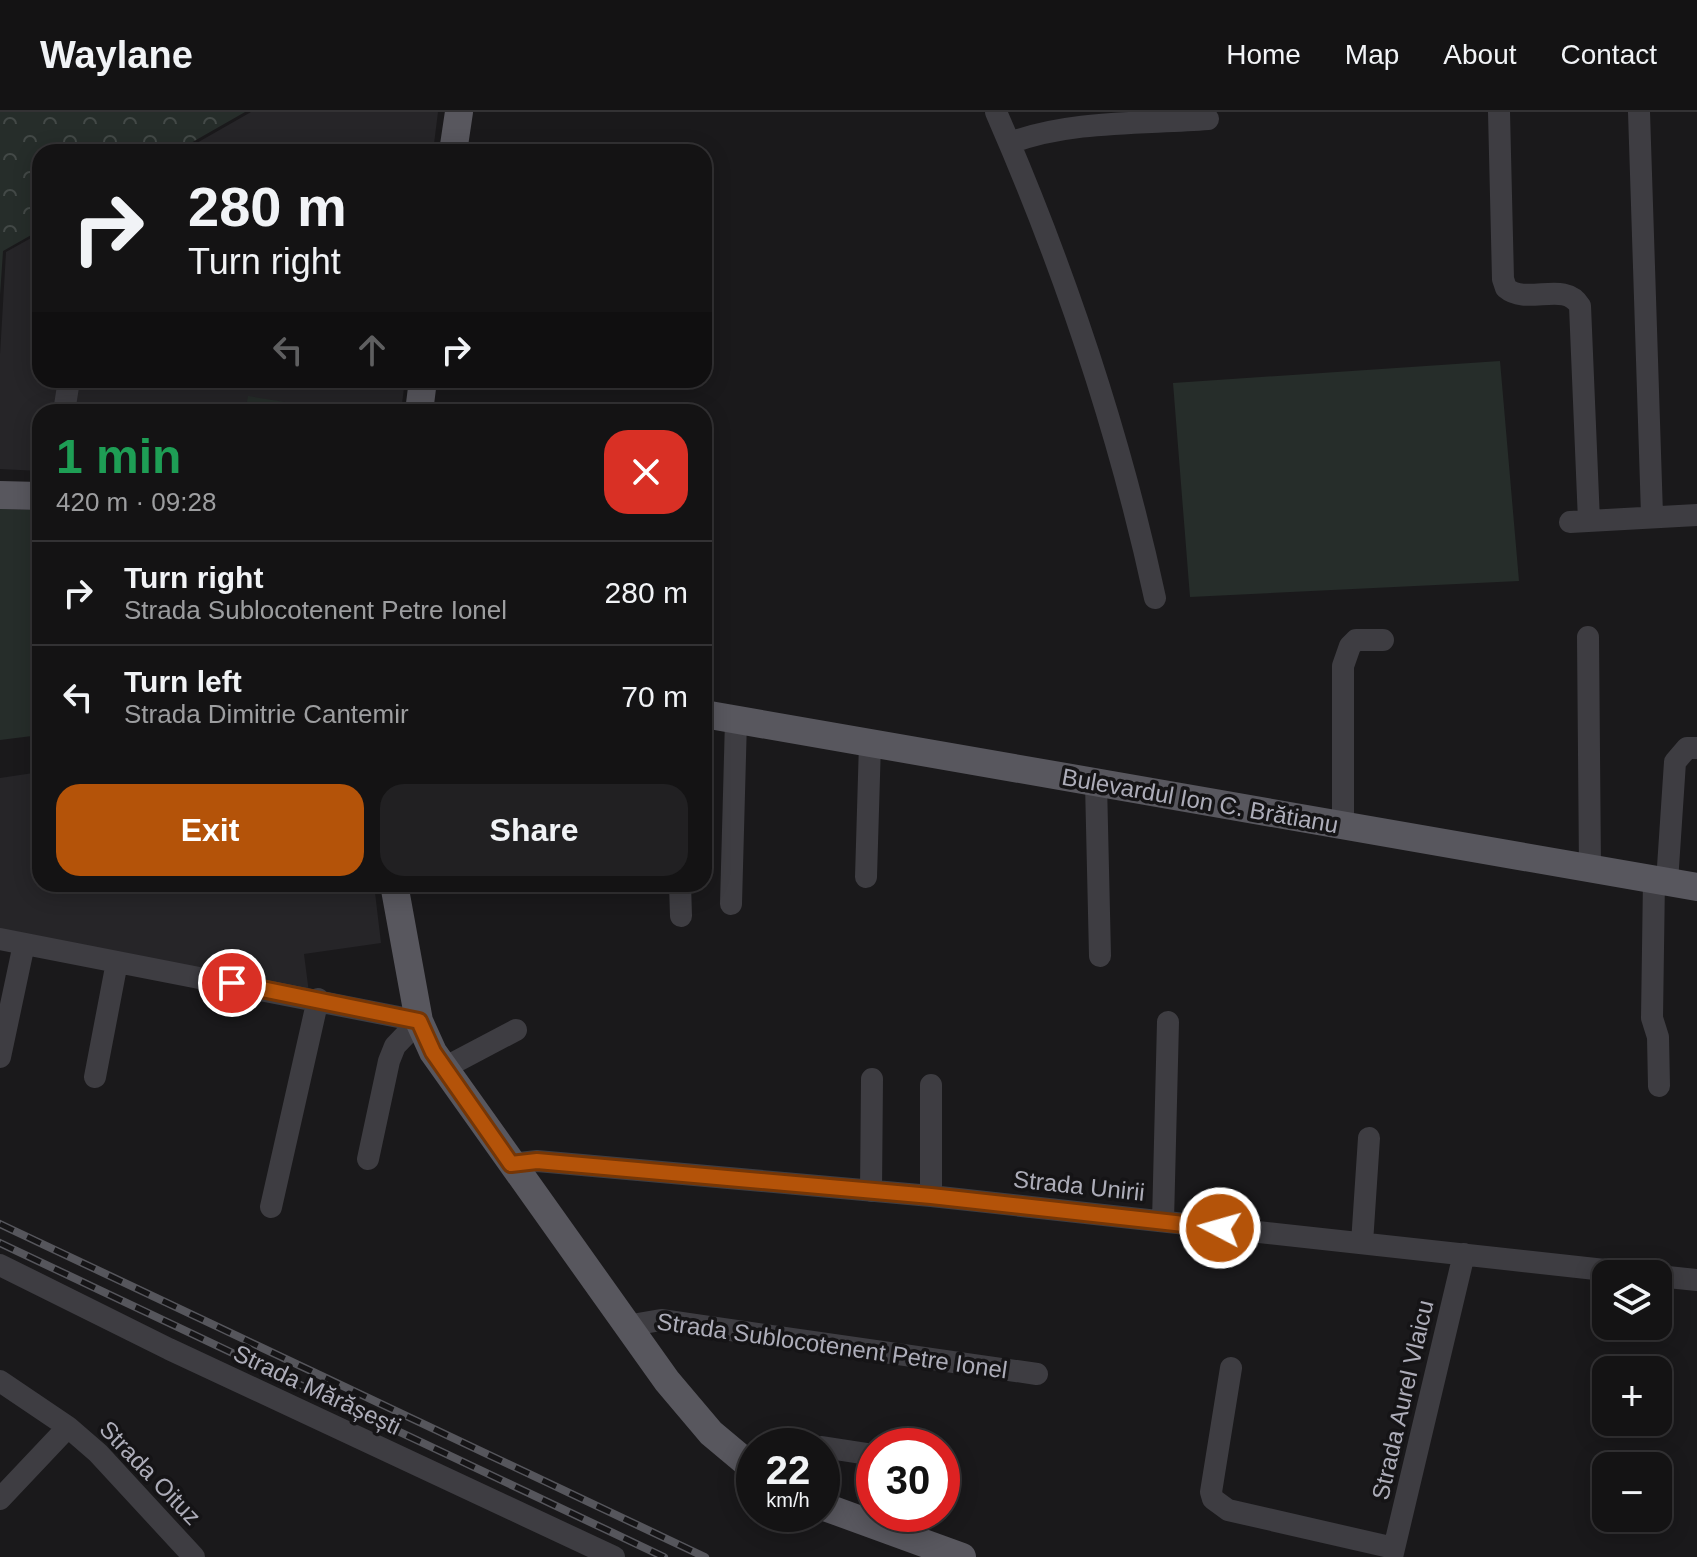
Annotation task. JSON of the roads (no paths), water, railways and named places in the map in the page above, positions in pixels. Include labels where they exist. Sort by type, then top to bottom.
[{"type":"main road","points":[[454,144],[459,112]]},
{"type":"main road","points":[[0,495],[32,496]]},
{"type":"main road","name":"Bulevardul Ion C. Brătianu","points":[[712,716],[1697,887]]},
{"type":"main road","name":"Strada Sublocotenent Petre Ionel","points":[[395,892],[419,1021],[444,1068],[626,1326],[687,1406],[711,1433],[736,1454]]},
{"type":"main road","points":[[840,1513],[962,1557]]},
{"type":"street","points":[[996,112],[1055,258],[1125,469],[1155,598]]},
{"type":"street","points":[[1499,112],[1503,279],[1506,288],[1523,295],[1566,294],[1576,298],[1580,306],[1579,522],[1652,515],[1697,515]]},
{"type":"street","points":[[1639,112],[1652,515]]},
{"type":"street","points":[[1010,143],[1036,133],[1068,129],[1208,119]]},
{"type":"street","points":[[1588,637],[1590,869]]},
{"type":"street","points":[[1343,826],[1343,666],[1350,646],[1356,640],[1383,640]]},
{"type":"street","points":[[731,904],[736,720]]},
{"type":"street","points":[[866,877],[870,743]]},
{"type":"street","points":[[1659,1086],[1659,1047],[1652,1018],[1661,880],[1675,762],[1687,748],[1697,748]]},
{"type":"street","points":[[1096,783],[1100,956]]},
{"type":"street","points":[[680,892],[681,916]]},
{"type":"street","points":[[0,939],[419,1021]]},
{"type":"street","points":[[0,1057],[24,944]]},
{"type":"street","points":[[95,1077],[117,962]]},
{"type":"street","points":[[271,1207],[318,999]]},
{"type":"street","points":[[368,1159],[389,1061],[395,1046],[419,1021]]},
{"type":"street","points":[[1163,1221],[1168,1022]]},
{"type":"street","points":[[444,1068],[516,1030]]},
{"type":"street","points":[[871,1191],[872,1079]]},
{"type":"street","points":[[931,1085],[931,1196]]},
{"type":"street","points":[[1362,1243],[1369,1138]]},
{"type":"street","name":"Strada Unirii","points":[[511,1164],[537,1161],[931,1196],[1592,1268]]},
{"type":"street","name":"Strada Aurel Vlaicu","points":[[1393,1553],[1464,1254]]},
{"type":"street","name":"Strada Mărășești","points":[[0,1265],[169,1349],[614,1557]]},
{"type":"street","points":[[1672,1277],[1697,1280]]},
{"type":"street","name":"Strada Sublocotenent Petre Ionel","points":[[626,1326],[661,1320],[1037,1374]]},
{"type":"street","points":[[1231,1368],[1213,1499],[1228,1510],[1393,1553]]},
{"type":"street","name":"Strada Oituz","points":[[0,1381],[68,1427],[131,1486],[194,1557]]},
{"type":"street","name":"Strada Oituz","points":[[0,1499],[68,1427]]},
{"type":"railway","points":[[0,1224],[705,1557]]},
{"type":"railway","points":[[0,1243],[664,1557]]}]
